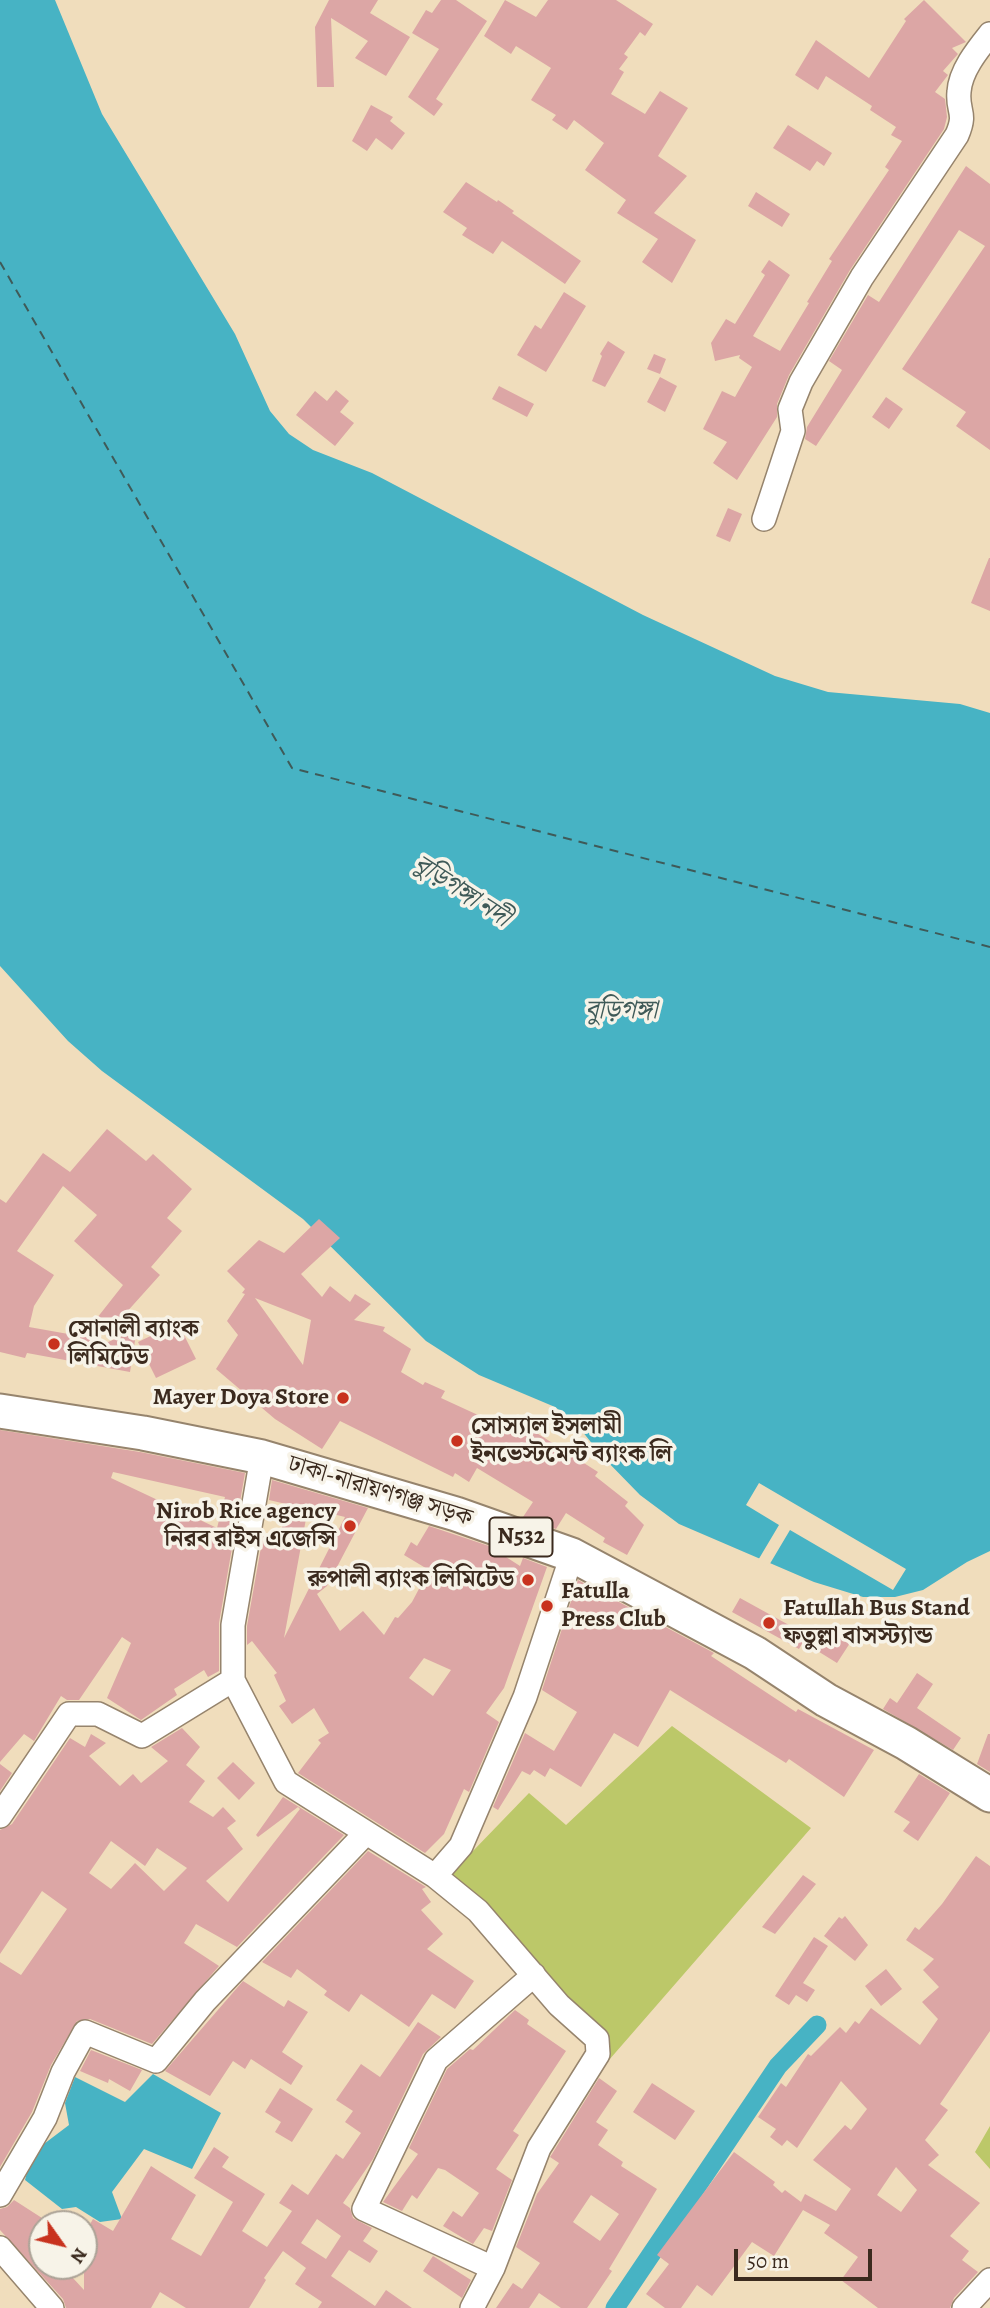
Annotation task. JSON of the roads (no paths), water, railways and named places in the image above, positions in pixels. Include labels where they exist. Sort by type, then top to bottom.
[{"type":"highway","name":"ঢাকা-নারায়ণগঞ্জ সড়ক","points":[[0,1411],[143,1433],[262,1457],[456,1514],[572,1555],[755,1653],[826,1700],[906,1743],[990,1794]]},
{"type":"street","points":[[764,519],[793,431],[790,409],[802,382],[862,276],[957,135],[963,119],[958,93],[962,80],[969,64],[990,34]]},
{"type":"street","points":[[262,1457],[233,1625],[233,1680],[286,1782],[435,1876],[478,1911],[559,2005],[597,2039],[598,2054],[539,2148],[493,2268],[472,2308]]},
{"type":"street","points":[[435,1876],[461,1846],[525,1697],[572,1555]]},
{"type":"street","points":[[0,1816],[69,1714],[98,1714],[142,1736],[233,1680]]},
{"type":"street","points":[[0,2194],[45,2118],[63,2072],[85,2032],[156,2061],[205,2001],[365,1834]]},
{"type":"street","points":[[493,2268],[364,2209],[436,2060],[534,1975]]},
{"type":"street","points":[[0,2248],[52,2308]]},
{"type":"street","points":[[964,2308],[990,2280]]},
{"type":"water","name":"বুড়িগঙ্গা","points":[[0,0],[55,0],[102,114],[235,334],[270,411],[289,434],[313,450],[372,473],[643,615],[775,676],[828,692],[960,704],[990,713],[990,1551],[923,1590],[895,1597],[863,1597],[814,1582],[679,1524],[640,1495],[602,1456],[574,1421],[555,1407],[479,1375],[426,1341],[303,1219],[102,1071],[68,1041],[0,966]]},
{"type":"water","points":[[153,2074],[221,2113],[192,2169],[144,2149],[112,2192],[122,2219],[100,2222],[98,2210],[81,2210],[76,2207],[62,2209],[25,2180],[32,2153],[69,2125],[65,2103],[75,2077],[125,2102]]},
{"type":"waterway","points":[[615,2308],[778,2066],[817,2025]]},
{"type":"place","name":"সোনালী ব্যাংক লিমিটেড","points":[[54,1344]]},
{"type":"place","name":"Mayer Doya Store","points":[[343,1398]]},
{"type":"place","name":"সোস্যাল ইসলামী ইনভেস্টমেন্ট ব্যাংক লি","points":[[457,1441]]},
{"type":"place","name":"Nirob Rice agency নিরব রাইস এজেন্সি","points":[[350,1526]]},
{"type":"place","name":"রুপালী ব্যাংক লিমিটেড","points":[[528,1580]]},
{"type":"place","name":"Fatulla Press Club","points":[[547,1606]]},
{"type":"place","name":"Fatullah Bus Stand ফতুল্লা বাসস্ট্যান্ড","points":[[769,1623]]},
{"type":"water label","name":"বুড়িগঙ্গা নদী","points":[[461,892]]}]
